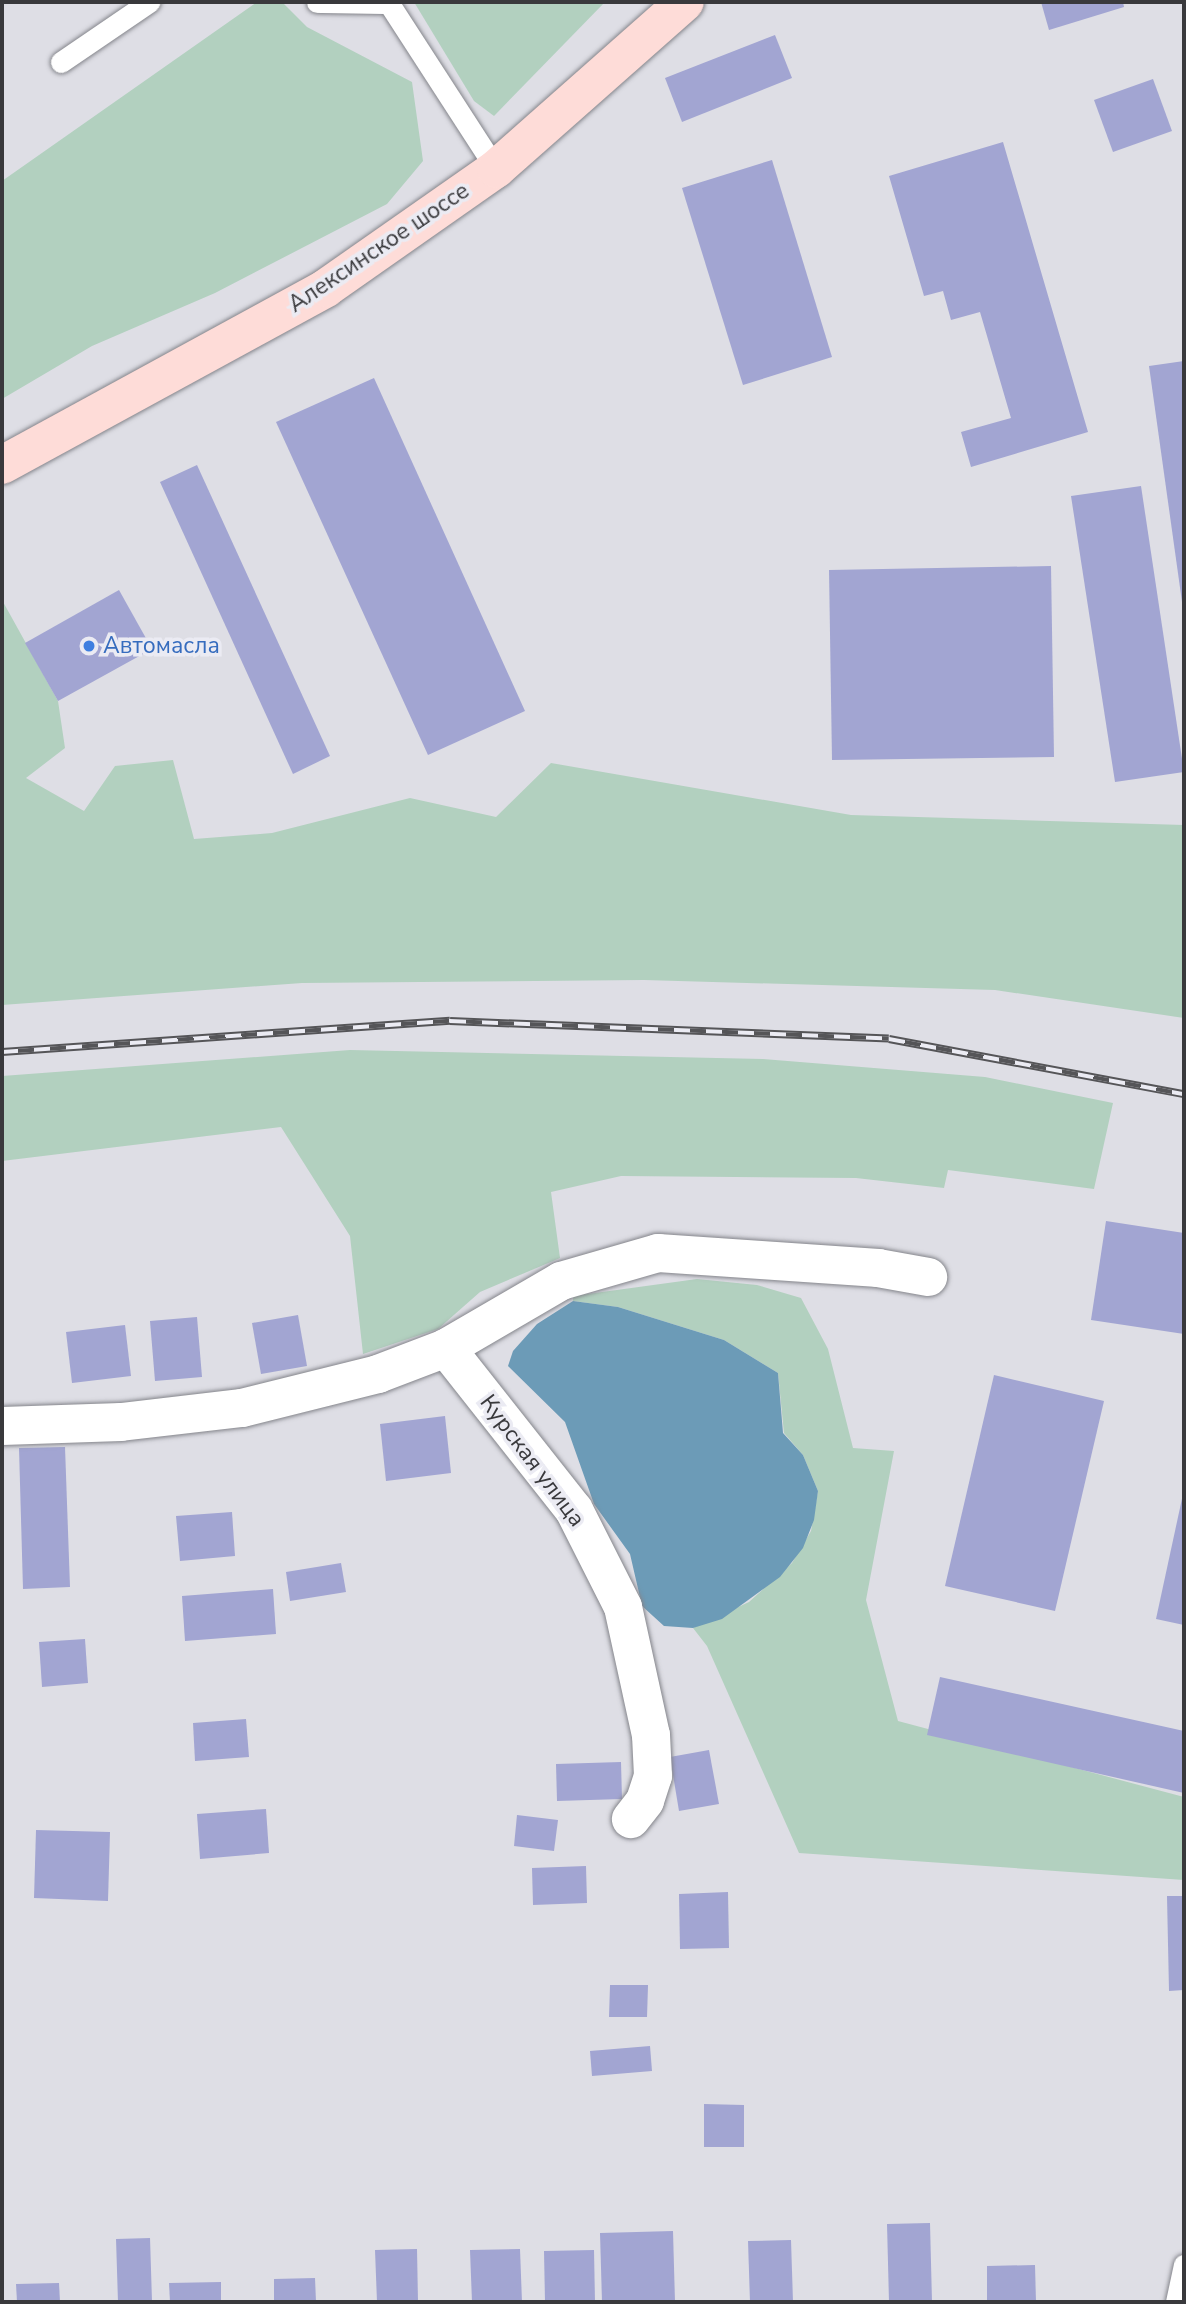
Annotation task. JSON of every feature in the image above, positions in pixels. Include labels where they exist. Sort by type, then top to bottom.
[{"type":"main road","name":"Алексинское шоссе","points":[[2,465],[326,288],[496,169],[685,2]]},
{"type":"street","points":[[2,1426],[121,1422],[242,1408],[378,1374],[446,1348],[561,1281],[658,1253],[878,1268],[929,1277]]},
{"type":"street","name":"Курская улица","points":[[446,1348],[574,1510],[623,1607],[651,1735],[653,1776],[645,1801],[631,1819]]},
{"type":"lane","points":[[61,62],[149,2]]},
{"type":"lane","points":[[317,2],[389,2],[496,169]]},
{"type":"lane","points":[[1176,2302],[1184,2265]]},
{"type":"green space","points":[[257,2],[282,2],[307,27],[412,82],[423,161],[387,204],[215,293],[92,346],[2,399],[2,181]]},
{"type":"green space","points":[[414,2],[605,2],[494,116],[474,101]]},
{"type":"green space","points":[[2,600],[58,701],[65,748],[26,778],[84,811],[115,766],[173,760],[194,839],[272,833],[410,798],[496,817],[551,763],[851,815],[1184,825],[1184,1018],[995,990],[644,980],[302,983],[2,1005]]},
{"type":"green space","points":[[350,1050],[763,1059],[985,1077],[1113,1103],[1094,1189],[948,1170],[944,1188],[856,1178],[621,1176],[551,1192],[560,1258],[480,1292],[438,1329],[363,1354],[350,1236],[281,1127],[2,1161],[2,1076]]},
{"type":"green space","points":[[697,1279],[757,1285],[801,1298],[828,1349],[853,1448],[894,1451],[866,1600],[898,1721],[1184,1797],[1184,1880],[799,1853],[707,1646],[693,1628],[749,1602],[792,1563],[811,1531],[818,1491],[803,1455],[784,1433],[778,1373],[724,1340],[618,1307],[573,1301],[573,1296]]},
{"type":"water","points":[[573,1301],[618,1307],[724,1340],[778,1373],[783,1433],[803,1455],[818,1491],[814,1520],[803,1548],[780,1577],[722,1619],[693,1628],[664,1626],[642,1606],[630,1554],[594,1504],[565,1422],[508,1366],[513,1351],[537,1324]]},
{"type":"building","points":[[1041,2],[1123,2],[1124,7],[1049,30]]},
{"type":"building","points":[[775,35],[792,78],[682,122],[665,78]]},
{"type":"building","points":[[1153,79],[1172,131],[1113,152],[1094,100]]},
{"type":"building","points":[[1003,142],[1088,432],[971,467],[961,432],[1011,418],[980,312],[951,320],[943,291],[924,296],[889,176]]},
{"type":"building","points":[[772,160],[832,357],[743,385],[682,188]]},
{"type":"building","points":[[1184,361],[1184,608],[1183,609],[1149,366]]},
{"type":"building","points":[[374,378],[525,711],[428,755],[276,422]]},
{"type":"building","points":[[197,465],[330,756],[293,774],[160,482]]},
{"type":"building","points":[[1141,486],[1184,772],[1115,782],[1071,496]]},
{"type":"building","points":[[1051,566],[1054,757],[832,760],[829,570]]},
{"type":"building","name":"Автомасла","points":[[119,590],[152,649],[58,701],[25,643]]},
{"type":"building","points":[[1106,1221],[1184,1233],[1184,1334],[1091,1320]]},
{"type":"building","points":[[298,1315],[307,1366],[261,1374],[252,1323]]},
{"type":"building","points":[[197,1317],[202,1377],[155,1381],[150,1321]]},
{"type":"building","points":[[125,1325],[131,1376],[72,1383],[66,1332]]},
{"type":"building","points":[[994,1375],[1104,1401],[1055,1611],[945,1586]]},
{"type":"building","points":[[445,1416],[451,1473],[386,1481],[380,1424]]},
{"type":"building","points":[[65,1447],[70,1587],[23,1589],[19,1448]]},
{"type":"building","points":[[1184,1494],[1184,1625],[1156,1619]]},
{"type":"building","points":[[232,1512],[235,1556],[180,1561],[176,1516]]},
{"type":"building","points":[[341,1563],[346,1592],[290,1601],[286,1572]]},
{"type":"building","points":[[273,1589],[276,1634],[185,1641],[182,1596]]},
{"type":"building","points":[[85,1639],[88,1683],[42,1687],[39,1642]]},
{"type":"building","points":[[940,1677],[1184,1731],[1184,1793],[927,1735]]},
{"type":"building","points":[[246,1719],[249,1757],[195,1761],[193,1723]]},
{"type":"building","points":[[709,1750],[719,1804],[679,1811],[670,1757]]},
{"type":"building","points":[[621,1762],[622,1799],[557,1801],[556,1764]]},
{"type":"building","points":[[266,1809],[269,1853],[200,1859],[197,1814]]},
{"type":"building","points":[[517,1815],[558,1820],[554,1851],[514,1846]]},
{"type":"building","points":[[36,1830],[110,1832],[108,1901],[34,1898]]},
{"type":"building","points":[[586,1866],[587,1903],[533,1905],[532,1868]]},
{"type":"building","points":[[728,1892],[729,1948],[680,1949],[679,1894]]},
{"type":"building","points":[[1167,1896],[1184,1896],[1184,1990],[1169,1991]]},
{"type":"building","points":[[610,1985],[648,1985],[647,2017],[609,2017]]},
{"type":"building","points":[[650,2046],[652,2071],[592,2076],[590,2051]]},
{"type":"building","points":[[704,2104],[744,2105],[744,2147],[704,2147]]},
{"type":"building","points":[[930,2223],[932,2302],[889,2302],[887,2224]]},
{"type":"building","points":[[673,2231],[675,2302],[602,2302],[600,2233]]},
{"type":"building","points":[[150,2238],[152,2302],[118,2302],[116,2239]]},
{"type":"building","points":[[791,2240],[793,2302],[750,2302],[748,2241]]},
{"type":"building","points":[[417,2249],[418,2302],[377,2302],[375,2250]]},
{"type":"building","points":[[520,2249],[522,2302],[472,2302],[470,2250]]},
{"type":"building","points":[[594,2250],[595,2302],[545,2302],[544,2251]]},
{"type":"building","points":[[1035,2265],[1036,2302],[987,2302],[987,2266]]},
{"type":"building","points":[[315,2278],[316,2302],[274,2302],[274,2279]]},
{"type":"building","points":[[221,2282],[221,2302],[170,2302],[169,2283]]},
{"type":"building","points":[[59,2283],[60,2302],[17,2302],[16,2284]]},
{"type":"railway","points":[[2,1052],[450,1021],[889,1039],[1184,1094]]},
{"type":"place","name":"Автомасла","points":[[89,646]]}]
